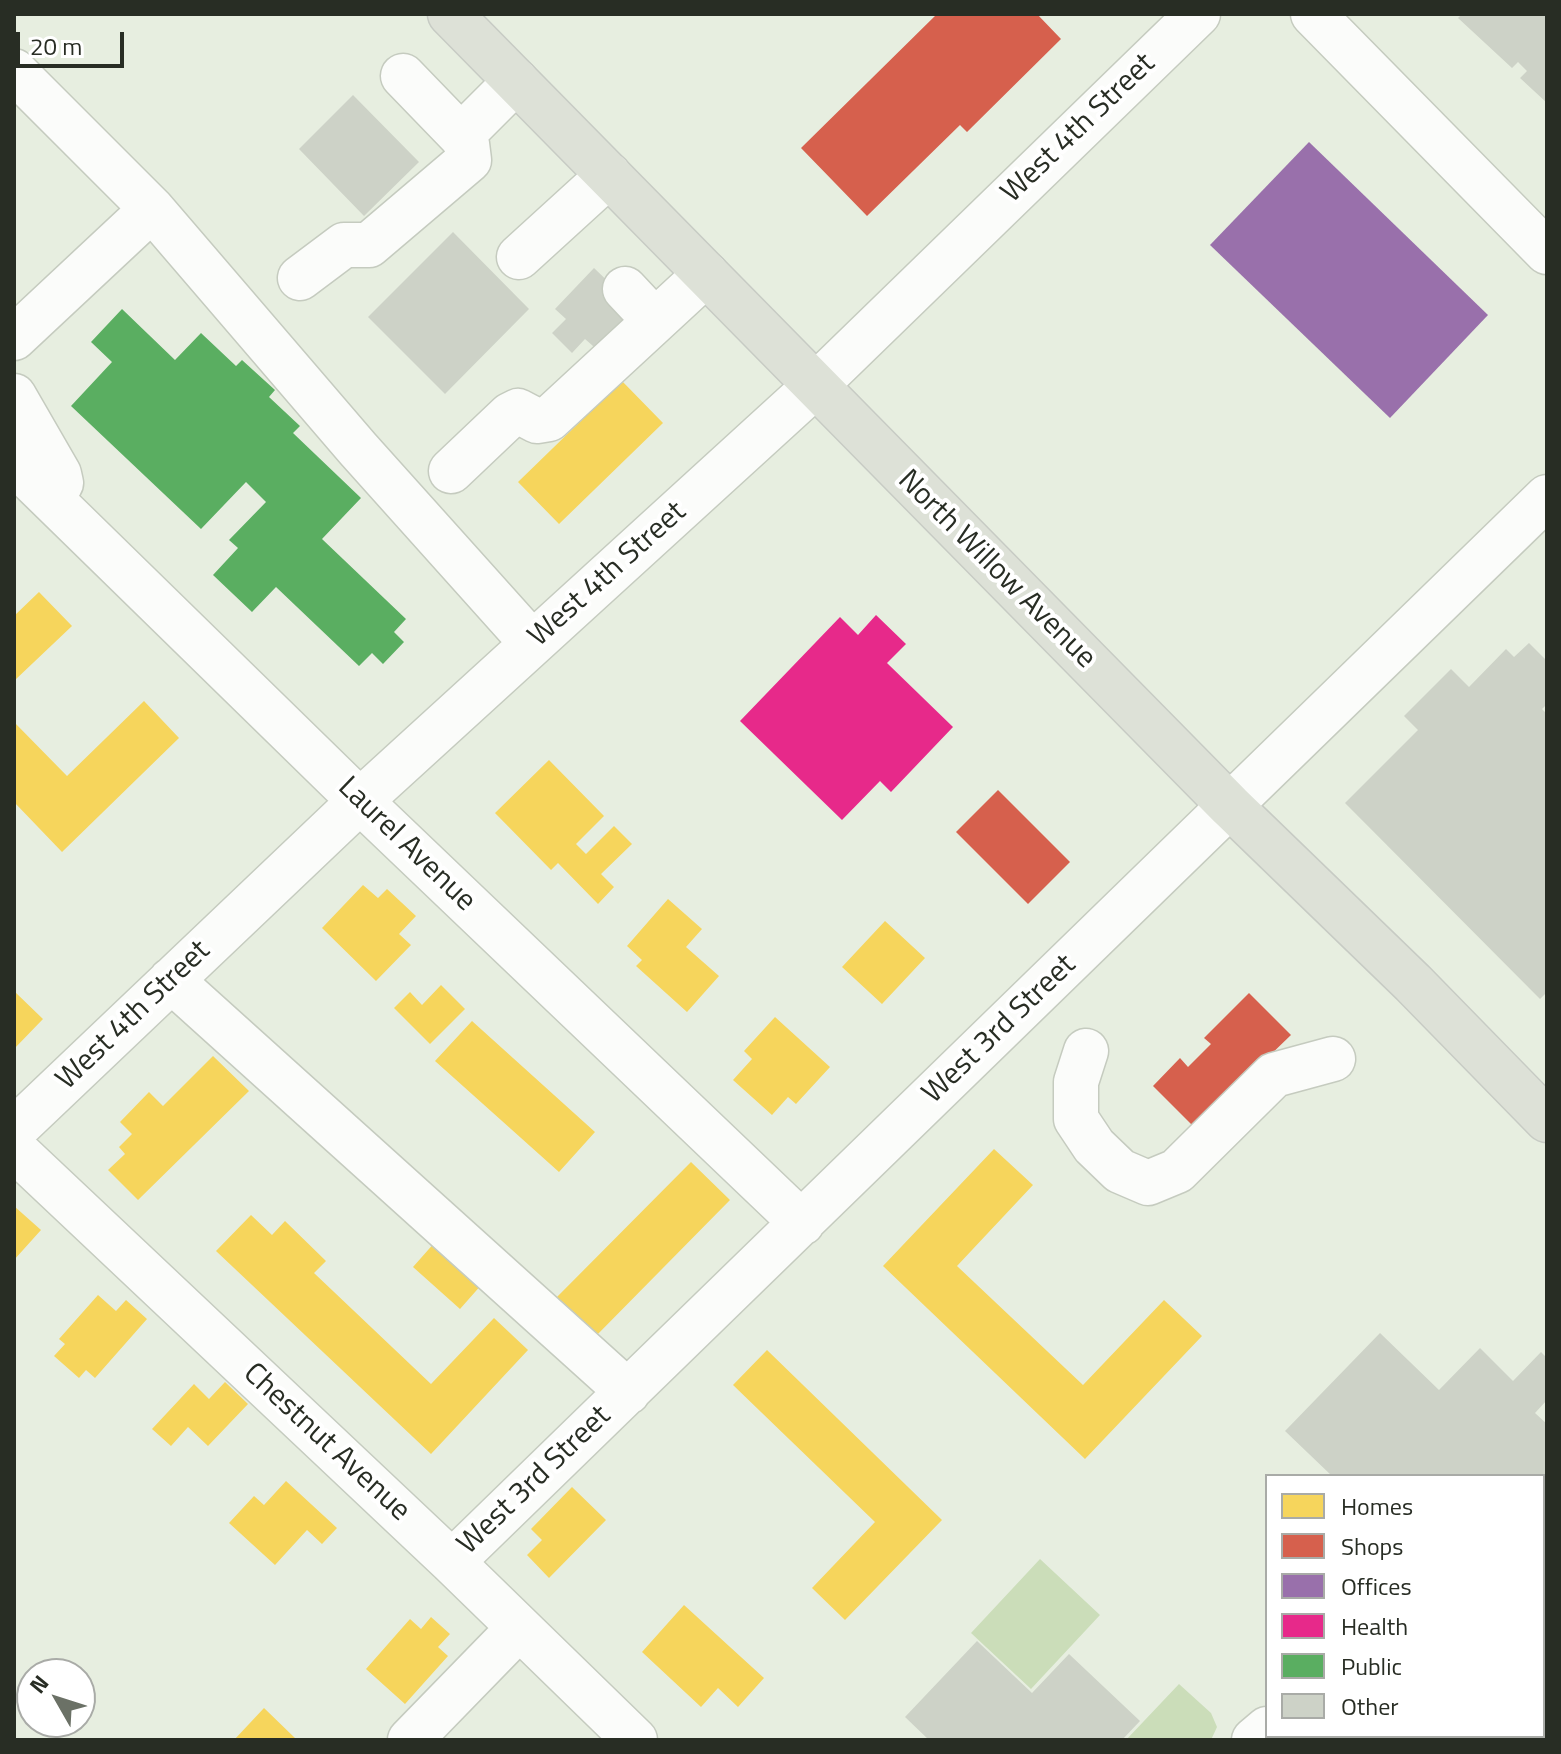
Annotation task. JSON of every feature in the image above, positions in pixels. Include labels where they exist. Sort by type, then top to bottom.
[{"type":"main road","name":"North Willow Avenue","points":[[450,14],[1230,806],[1547,1120]]},
{"type":"street","name":"West 4th Street","points":[[14,1130],[360,801],[815,386],[1198,14]]},
{"type":"street","points":[[1313,14],[1547,252]]},
{"type":"street","points":[[14,71],[152,209],[358,449],[532,643]]},
{"type":"street","points":[[300,278],[344,245],[369,245],[469,160],[467,144],[461,136],[403,76]]},
{"type":"street","points":[[461,136],[516,81]]},
{"type":"street","points":[[519,257],[609,175]]},
{"type":"street","points":[[14,338],[152,209]]},
{"type":"street","points":[[451,471],[510,415],[518,411],[537,421],[549,419],[706,274]]},
{"type":"street","points":[[625,289],[655,321]]},
{"type":"street","points":[[14,396],[59,474],[61,483],[51,499]]},
{"type":"street","name":"Laurel Avenue","points":[[14,463],[360,801],[802,1223]]},
{"type":"street","name":"West 3rd Street","points":[[452,1562],[1547,497]]},
{"type":"street","points":[[171,980],[628,1392]]},
{"type":"street","points":[[1086,1051],[1076,1082],[1076,1119],[1094,1146],[1120,1171],[1148,1183],[1177,1171],[1274,1075],[1333,1059]]},
{"type":"street","name":"Chestnut Avenue","points":[[14,1149],[452,1562],[635,1740]]},
{"type":"street","points":[[410,1740],[519,1628]]},
{"type":"green space","points":[[1040,1559],[1100,1615],[1031,1689],[971,1633]]},
{"type":"green space","points":[[1179,1684],[1211,1713],[1217,1727],[1211,1740],[1126,1740]]},
{"type":"building: Homes","points":[[622,381],[663,423],[559,524],[518,482]]},
{"type":"building: Homes","points":[[39,592],[72,626],[14,681],[14,616]]},
{"type":"building: Homes","points":[[144,701],[179,738],[62,852],[14,802],[14,722],[67,776]]},
{"type":"building: Homes","points":[[549,760],[604,816],[576,844],[586,854],[614,826],[632,844],[601,874],[614,887],[598,904],[558,863],[551,870],[495,813]]},
{"type":"building: Homes","points":[[363,885],[378,898],[387,889],[416,916],[399,934],[411,945],[376,981],[322,928]]},
{"type":"building: Homes","points":[[668,899],[702,929],[686,947],[719,976],[687,1012],[636,966],[642,960],[627,946]]},
{"type":"building: Homes","points":[[885,921],[925,958],[882,1004],[842,967]]},
{"type":"building: Homes","points":[[441,985],[465,1009],[430,1044],[394,1008],[410,992],[422,1005]]},
{"type":"building: Homes","points":[[14,991],[43,1019],[14,1049]]},
{"type":"building: Homes","points":[[775,1017],[830,1067],[796,1104],[788,1097],[772,1115],[733,1080],[752,1059],[744,1051]]},
{"type":"building: Homes","points":[[472,1021],[595,1132],[559,1172],[435,1061]]},
{"type":"building: Homes","points":[[213,1056],[249,1091],[138,1200],[108,1170],[125,1154],[119,1147],[132,1134],[120,1122],[149,1092],[163,1106]]},
{"type":"building: Homes","points":[[994,1149],[1033,1185],[957,1266],[1083,1385],[1164,1300],[1202,1336],[1085,1459],[883,1266]]},
{"type":"building: Homes","points":[[691,1162],[730,1200],[593,1339],[554,1300]]},
{"type":"building: Homes","points":[[14,1206],[41,1230],[14,1260]]},
{"type":"building: Homes","points":[[251,1215],[272,1235],[285,1221],[326,1261],[314,1273],[431,1384],[494,1318],[528,1350],[431,1454],[216,1251]]},
{"type":"building: Homes","points":[[436,1241],[483,1283],[460,1309],[413,1267]]},
{"type":"building: Homes","points":[[98,1295],[116,1311],[126,1300],[147,1319],[95,1378],[86,1370],[79,1378],[54,1356],[65,1344],[59,1339]]},
{"type":"building: Homes","points":[[767,1350],[942,1520],[845,1620],[812,1588],[875,1522],[733,1385]]},
{"type":"building: Homes","points":[[225,1382],[248,1404],[208,1446],[188,1427],[171,1446],[152,1429],[194,1384],[209,1399]]},
{"type":"building: Homes","points":[[286,1481],[337,1528],[322,1544],[307,1530],[275,1565],[229,1523],[254,1496],[264,1505]]},
{"type":"building: Homes","points":[[572,1487],[606,1520],[549,1578],[527,1555],[542,1540],[531,1529]]},
{"type":"building: Homes","points":[[684,1605],[764,1678],[738,1707],[718,1688],[701,1707],[642,1652]]},
{"type":"building: Homes","points":[[431,1617],[450,1634],[438,1647],[448,1656],[405,1704],[366,1669],[410,1619],[421,1629]]},
{"type":"building: Homes","points":[[264,1708],[295,1738],[234,1740]]},
{"type":"building: Shops","points":[[937,14],[1037,14],[1061,39],[967,132],[960,125],[867,216],[801,148]]},
{"type":"building: Shops","points":[[998,790],[1070,862],[1028,904],[956,832]]},
{"type":"building: Shops","points":[[1249,993],[1291,1035],[1263,1062],[1202,1135],[1153,1086],[1180,1058],[1188,1067],[1211,1044],[1204,1038]]},
{"type":"building: Offices","points":[[1309,142],[1488,315],[1390,418],[1210,245]]},
{"type":"building: Health","points":[[876,615],[906,644],[887,663],[953,727],[891,792],[880,781],[842,820],[740,721],[840,617],[858,635]]},
{"type":"building: Public","points":[[122,309],[175,360],[201,333],[236,366],[242,360],[275,390],[269,397],[300,426],[293,433],[361,498],[322,539],[406,619],[394,632],[404,642],[383,664],[372,653],[359,666],[276,587],[252,612],[213,575],[238,548],[229,540],[266,502],[246,482],[201,529],[71,406],[112,362],[91,342]]},
{"type":"building: Other","points":[[1462,14],[1547,14],[1547,103],[1520,78],[1527,71],[1518,62],[1512,68],[1458,18]]},
{"type":"building: Other","points":[[353,95],[419,162],[364,216],[299,149]]},
{"type":"building: Other","points":[[453,232],[529,309],[445,394],[368,317]]},
{"type":"building: Other","points":[[594,268],[619,292],[632,321],[601,353],[585,339],[572,353],[552,333],[566,319],[555,309]]},
{"type":"building: Other","points":[[1529,643],[1547,661],[1547,704],[1542,709],[1547,714],[1547,992],[1540,999],[1345,803],[1418,730],[1404,716],[1451,669],[1469,687],[1506,649],[1514,657]]},
{"type":"building: Other","points":[[1380,1333],[1439,1390],[1480,1348],[1513,1381],[1541,1352],[1547,1358],[1547,1400],[1535,1413],[1547,1424],[1545,1478],[1545,1474],[1330,1474],[1285,1431]]},
{"type":"building: Other","points":[[1545,1493],[1547,1495],[1545,1582]]},
{"type":"building: Other","points":[[977,1641],[1032,1693],[1069,1654],[1140,1721],[1122,1740],[929,1740],[905,1717]]}]
